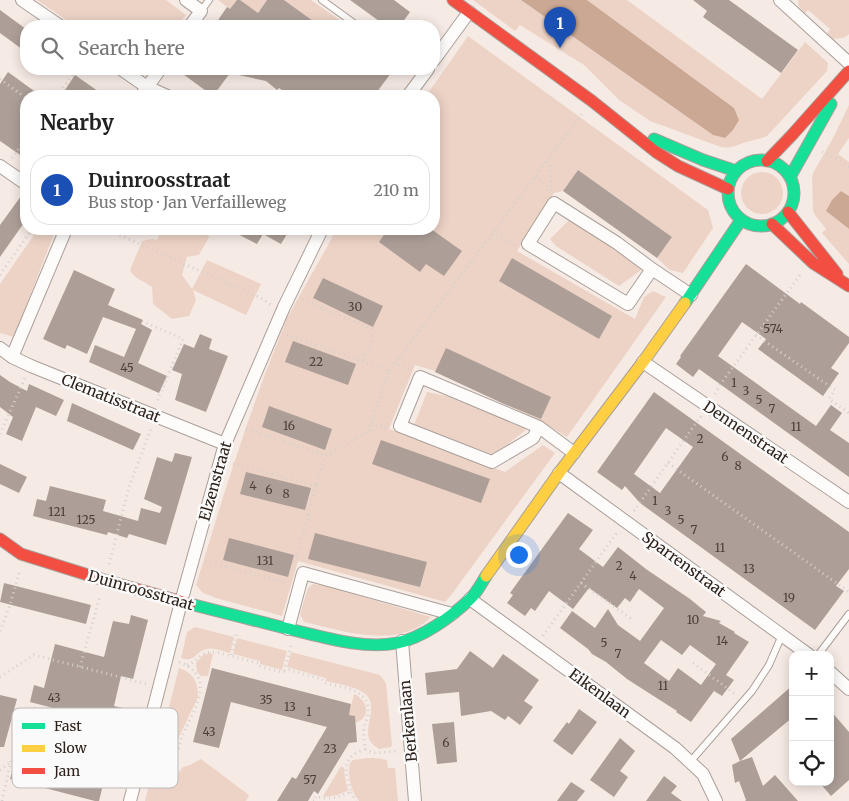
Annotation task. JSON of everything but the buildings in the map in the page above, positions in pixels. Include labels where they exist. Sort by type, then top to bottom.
[{"type":"street","points":[[22,0],[51,20]]},
{"type":"street","points":[[186,0],[201,11],[194,20]]},
{"type":"street","points":[[453,0],[592,101],[656,152],[678,166],[728,189]]},
{"type":"street","points":[[780,0],[792,5],[849,63]]},
{"type":"street","points":[[440,52],[469,12]]},
{"type":"street","points":[[767,161],[849,72]]},
{"type":"street","points":[[790,177],[849,72]]},
{"type":"street","points":[[127,75],[142,90]]},
{"type":"street","points":[[145,90],[156,75]]},
{"type":"street","points":[[412,90],[424,75]]},
{"type":"street","points":[[631,131],[736,171]]},
{"type":"street","points":[[767,161],[778,165],[790,177],[794,187],[791,208],[783,219],[772,224],[749,224],[741,220],[735,213],[730,203],[728,189],[736,171],[748,163],[767,161]]},
{"type":"street","points":[[0,166],[20,180]]},
{"type":"street","points":[[652,270],[628,304],[528,244],[554,203],[617,244],[652,270],[691,294]]},
{"type":"street","points":[[788,212],[846,284]]},
{"type":"street","name":"Duinroosstraat","points":[[0,539],[20,554],[104,580],[181,602],[326,638],[376,644],[402,641],[423,633],[452,614],[470,599],[559,473],[643,362],[741,220]]},
{"type":"street","points":[[772,224],[813,263],[846,284]]},
{"type":"street","points":[[12,357],[63,235]]},
{"type":"street","name":"Elzenstraat","points":[[154,708],[225,444],[282,312],[319,235]]},
{"type":"street","name":"Clematisstraat","points":[[0,348],[12,357],[31,366],[225,444]]},
{"type":"street","name":"Dennenstraat","points":[[643,362],[849,502]]},
{"type":"street","points":[[539,427],[533,438],[492,462],[400,426],[420,377],[539,427],[574,453]]},
{"type":"street","name":"Sparrenstraat","points":[[559,473],[804,651]]},
{"type":"street","points":[[291,630],[303,573],[452,614]]},
{"type":"street","name":"Eikenlaan","points":[[470,599],[675,748],[703,774],[716,801]]},
{"type":"street","name":"Berkenlaan","points":[[402,641],[415,801]]},
{"type":"street","points":[[834,676],[849,689]]},
{"type":"street","name":"Elzenstraat","points":[[130,801],[133,788]]},
{"type":"lane","points":[[201,11],[209,0]]},
{"type":"lane","points":[[322,0],[350,20]]},
{"type":"lane","points":[[821,651],[849,614]]},
{"type":"lane","points":[[690,762],[752,691],[769,665],[782,635]]},
{"type":"path","points":[[61,90],[73,75]]},
{"type":"path","points":[[0,80],[20,94]]},
{"type":"path","points":[[303,573],[295,563],[326,456],[368,430],[389,371],[592,101]]},
{"type":"path","points":[[814,150],[838,159],[849,167]]},
{"type":"path","points":[[546,162],[549,165],[554,203]]},
{"type":"path","points":[[535,177],[552,189]]},
{"type":"path","points":[[492,233],[518,246],[528,244]]},
{"type":"path","points":[[0,275],[28,235]]},
{"type":"path","points":[[119,235],[262,299],[282,312]]},
{"type":"path","points":[[535,646],[668,463],[708,406],[722,382],[800,275],[801,270]]},
{"type":"path","points":[[291,293],[376,331],[363,362]]},
{"type":"path","points":[[80,667],[129,487],[156,416],[156,402],[183,339],[142,321]]},
{"type":"path","points":[[274,330],[389,371]]},
{"type":"path","points":[[756,335],[835,390],[829,399],[849,413]]},
{"type":"path","points":[[0,434],[31,366]]},
{"type":"path","points":[[233,424],[326,456]]},
{"type":"path","points":[[220,460],[316,486]]},
{"type":"path","points":[[668,463],[849,592]]},
{"type":"path","points":[[0,631],[10,605],[24,555]]},
{"type":"path","points":[[194,558],[299,587]]},
{"type":"path","points":[[581,583],[633,620]]},
{"type":"path","points":[[231,655],[241,617]]},
{"type":"path","points":[[284,672],[291,630]]},
{"type":"path","points":[[166,660],[187,665],[192,664],[208,651],[258,662],[259,666],[284,672],[289,670],[355,691],[361,694],[368,706],[364,728],[365,749]]},
{"type":"path","points":[[0,677],[34,655],[159,687]]},
{"type":"path","points":[[693,663],[744,700]]},
{"type":"path","points":[[178,752],[199,698],[201,688],[194,672],[187,665]]},
{"type":"path","points":[[365,749],[373,753],[411,751]]},
{"type":"path","points":[[356,801],[347,778],[348,761],[352,756],[365,749]]},
{"type":"path","points":[[2,801],[11,761]]},
{"type":"path","points":[[314,801],[316,796],[331,800],[351,792]]},
{"type":"shaded area","points":[[37,0],[166,0],[186,15],[182,20],[66,20]]},
{"type":"shaded area","points":[[218,0],[267,0],[253,20],[245,20]]},
{"type":"shaded area","points":[[284,0],[311,0],[339,20],[312,20]]},
{"type":"shaded area","points":[[473,0],[521,0],[713,135],[725,138],[734,108],[587,0],[627,0],[762,99],[805,42],[828,63],[827,71],[767,136],[731,147],[721,147],[650,121],[619,100],[584,65],[520,25],[515,31]]},
{"type":"shaded area","points":[[521,0],[587,0],[734,108],[739,120],[725,138],[713,135]]},
{"type":"shaded area","points":[[798,0],[849,0],[849,34],[844,38],[833,39],[827,34],[830,29],[808,10],[805,13],[803,12]]},
{"type":"shaded area","points":[[468,36],[708,210],[713,228],[683,273],[670,270],[657,258],[672,237],[578,170],[563,191],[554,193],[517,251],[635,319],[644,297],[653,291],[666,297],[567,437],[540,421],[435,371],[415,365],[389,429],[505,472],[543,445],[555,453],[445,602],[298,561],[282,616],[203,593],[196,585],[224,494],[265,374],[287,318],[334,235],[440,235],[440,90],[430,90]]},
{"type":"shaded area","points":[[849,105],[849,138],[838,154],[849,162],[849,196],[841,191],[826,211],[849,229],[849,264],[822,233],[826,229],[813,211],[812,177]]},
{"type":"shaded area","points":[[762,172],[777,178],[783,193],[777,208],[762,214],[747,208],[741,193],[747,178]]},
{"type":"shaded area","points":[[841,191],[849,196],[849,229],[826,211],[832,200]]},
{"type":"shaded area","points":[[569,220],[644,268],[619,286],[556,246],[550,239]]},
{"type":"shaded area","points":[[34,235],[54,235],[14,337],[0,333],[0,284]]},
{"type":"shaded area","points":[[159,235],[208,235],[209,237],[199,255],[187,257],[182,275],[192,289],[207,260],[261,284],[246,315],[193,290],[196,300],[189,316],[172,319],[153,304],[152,287],[137,278],[130,270],[142,241],[157,240]]},
{"type":"shaded area","points":[[427,392],[446,396],[527,429],[492,454],[414,425]]},
{"type":"shaded area","points":[[313,584],[326,586],[431,617],[418,627],[403,633],[387,635],[353,633],[304,622],[300,614],[308,588]]},
{"type":"shaded area","points":[[195,627],[234,637],[230,653],[209,649],[202,650],[189,659],[181,658],[187,632]]},
{"type":"shaded area","points":[[237,638],[287,651],[282,670],[260,664],[260,661],[233,654]]},
{"type":"shaded area","points":[[291,652],[380,675],[386,683],[391,747],[379,749],[368,736],[371,706],[369,699],[364,693],[351,687],[326,681],[326,678],[287,667]]},
{"type":"shaded area","points":[[213,654],[208,676],[201,676],[197,672],[196,663],[203,655]]},
{"type":"shaded area","points":[[179,668],[188,672],[194,678],[198,697],[178,739],[178,708],[169,708]]},
{"type":"shaded area","points":[[354,694],[362,700],[366,709],[364,717],[355,723],[354,716],[349,715]]},
{"type":"shaded area","points":[[368,758],[386,760],[388,761],[388,768],[395,768],[398,801],[359,801],[350,783],[350,763],[353,760]]},
{"type":"shaded area","points":[[201,759],[249,795],[246,801],[145,801],[148,788],[178,788],[178,773],[183,767]]},
{"type":"shaded area","points":[[341,766],[344,768],[348,790],[335,795],[323,796]]},
{"type":"traffic: fast","points":[[790,177],[831,104]]},
{"type":"traffic: fast","points":[[654,139],[703,160],[736,171]]},
{"type":"traffic: fast","points":[[761,160],[773,163],[784,170],[791,181],[794,193],[791,205],[784,216],[773,223],[761,226],[749,223],[738,216],[731,205],[728,193],[731,181],[738,170],[749,163],[761,160]]},
{"type":"traffic: fast","points":[[685,303],[741,220]]},
{"type":"traffic: fast","points":[[190,604],[327,638],[370,645],[384,645],[416,637],[436,626],[472,598],[486,576]]},
{"type":"traffic: slow","points":[[486,576],[559,473],[685,303]]},
{"type":"traffic: jam","points":[[453,0],[592,101],[656,152],[678,166],[728,189]]},
{"type":"traffic: jam","points":[[767,161],[849,71]]},
{"type":"traffic: jam","points":[[788,212],[837,274]]},
{"type":"traffic: jam","points":[[772,224],[813,263],[849,286]]},
{"type":"traffic: jam","points":[[0,539],[21,554],[190,604]]},
{"type":"place","name":"Duinroosstraat","points":[[560,48]]}]
